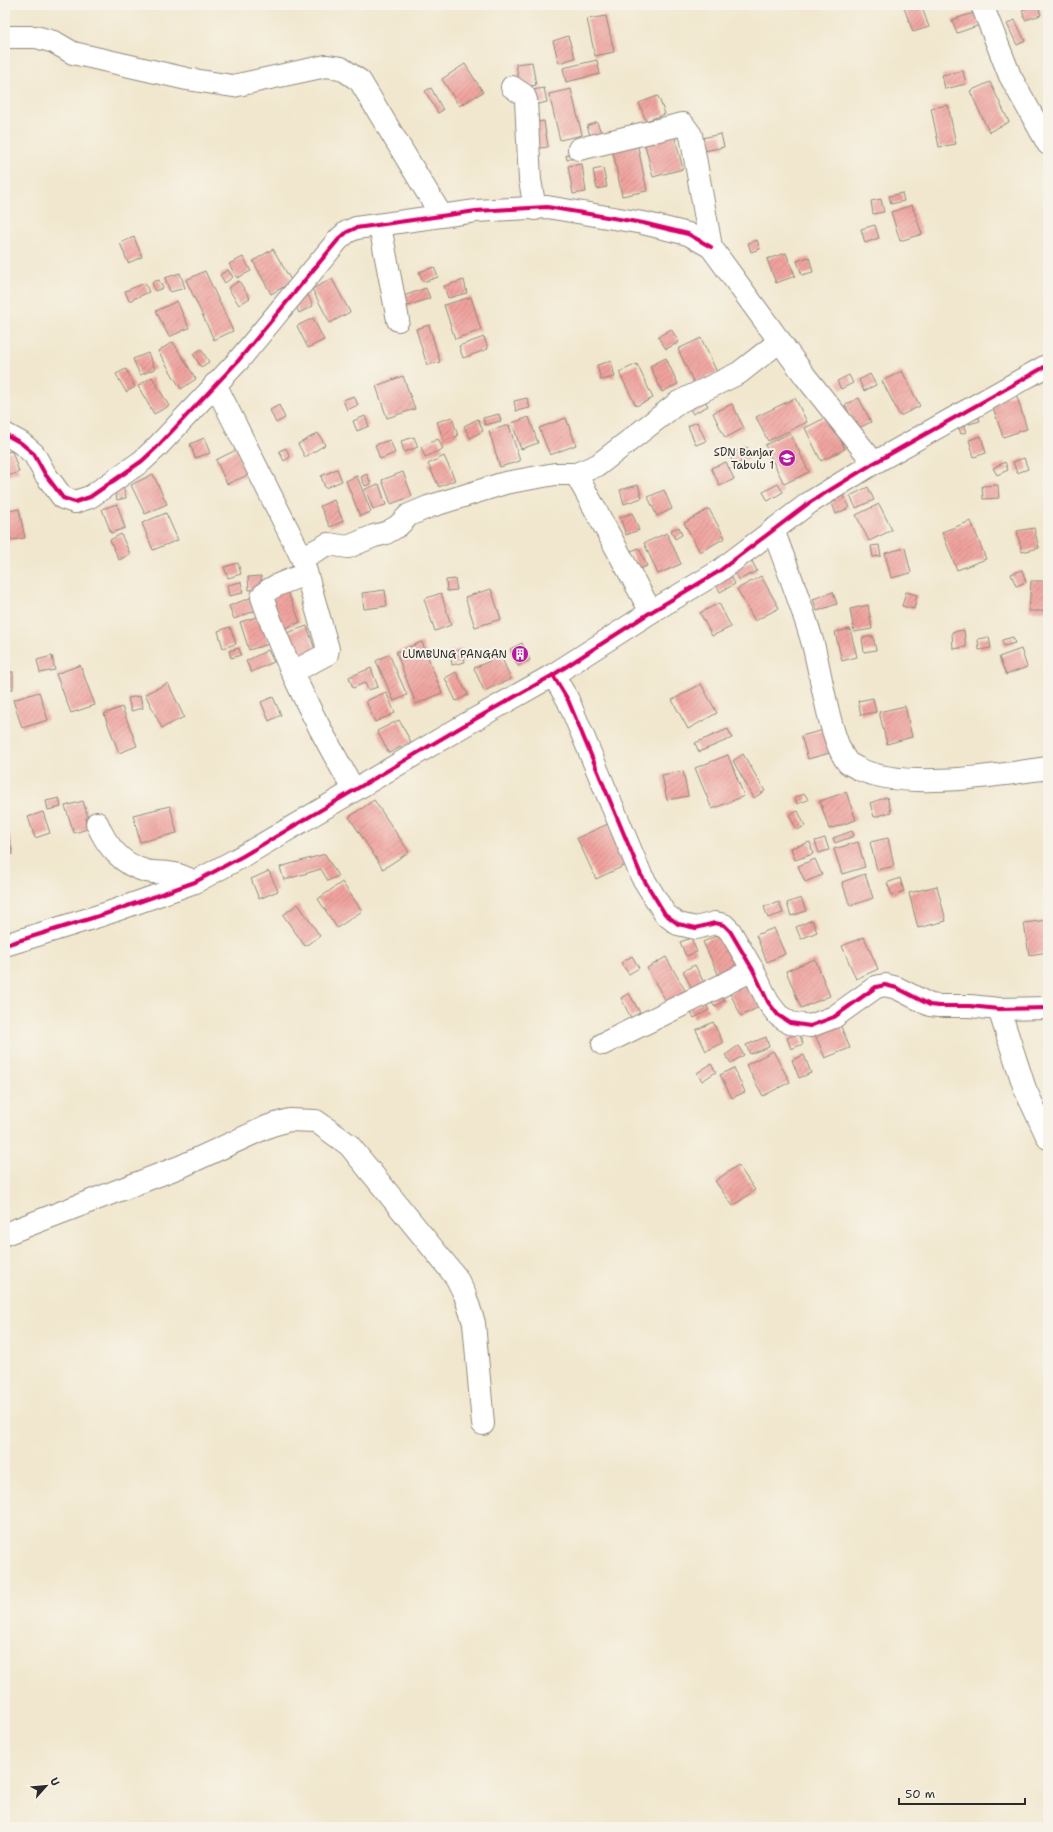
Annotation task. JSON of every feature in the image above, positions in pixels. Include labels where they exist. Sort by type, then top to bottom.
[{"type":"street","points":[[982,5],[1010,76],[1048,144]]},
{"type":"street","points":[[5,38],[36,37],[54,42],[73,53],[187,79],[233,86],[326,66],[341,68],[360,81],[441,215]]},
{"type":"street","points":[[512,87],[524,95],[526,100],[529,174],[535,209]]},
{"type":"street","points":[[579,149],[684,124],[691,135],[711,248]]},
{"type":"street","points":[[5,434],[21,443],[34,454],[45,474],[63,498],[75,502],[82,501],[142,461],[238,360],[338,240],[347,232],[356,228],[380,226],[441,215],[476,211],[535,209],[547,207],[643,223],[688,234],[711,248],[780,341],[874,463]]},
{"type":"street","points":[[380,226],[398,320]]},
{"type":"street","points":[[354,790],[282,649],[262,597],[263,594],[276,587],[304,566],[328,544],[348,547],[374,536],[386,533],[398,526],[409,515],[428,507],[505,483],[555,474],[576,474],[598,465],[679,402],[739,373],[780,341]]},
{"type":"street","points":[[5,945],[105,914],[195,882],[244,856],[354,790],[553,676],[651,612],[718,572],[809,502],[874,463],[1048,365]]},
{"type":"street","points":[[215,384],[304,566],[328,652],[325,656],[293,672]]},
{"type":"street","points":[[576,474],[651,612]]},
{"type":"street","points":[[773,530],[813,644],[835,738],[849,764],[868,773],[896,778],[933,780],[972,778],[1048,768]]},
{"type":"street","points":[[553,676],[568,700],[641,875],[665,914],[678,924],[696,928],[715,923],[724,925],[730,931],[753,970],[768,1002],[778,1015],[790,1023],[810,1026],[834,1017],[876,987],[885,985],[897,988],[930,1005],[999,1008],[1048,1008]]},
{"type":"street","points":[[97,823],[102,837],[117,855],[133,867],[148,872],[175,874],[195,882]]},
{"type":"street","points":[[603,1044],[753,970]]},
{"type":"street","points":[[999,1008],[1025,1089],[1048,1138]]},
{"type":"street","points":[[5,1234],[182,1166],[269,1126],[289,1120],[316,1121],[349,1145],[456,1277],[465,1295],[474,1323],[483,1424]]},
{"type":"building","points":[[912,5],[921,5],[929,27],[913,32],[904,8]]},
{"type":"building","points":[[1038,5],[1041,15],[1025,20],[1022,10]]},
{"type":"building","points":[[976,12],[980,25],[957,33],[952,20]]},
{"type":"building","points":[[606,16],[614,52],[595,56],[587,19]]},
{"type":"building","points":[[1015,20],[1025,41],[1017,45],[1007,24]]},
{"type":"building","points":[[568,36],[575,58],[559,63],[553,41]]},
{"type":"building","points":[[597,60],[600,74],[566,82],[563,68]]},
{"type":"building","points":[[532,62],[536,85],[520,88],[516,64]]},
{"type":"building","points":[[465,64],[483,92],[459,106],[442,79]]},
{"type":"building","points":[[963,71],[966,84],[945,89],[942,75]]},
{"type":"building","points":[[990,82],[1009,122],[989,132],[970,91]]},
{"type":"building","points":[[431,88],[443,110],[438,113],[425,91]]},
{"type":"building","points":[[544,88],[547,102],[535,105],[532,90]]},
{"type":"building","points":[[571,89],[582,135],[560,140],[549,94]]},
{"type":"building","points":[[658,96],[665,114],[646,121],[639,103]]},
{"type":"building","points":[[948,105],[956,144],[939,147],[931,108]]},
{"type":"building","points":[[544,121],[548,147],[532,149],[528,123]]},
{"type":"building","points":[[597,122],[602,135],[591,138],[587,126]]},
{"type":"building","points":[[674,134],[683,169],[653,177],[644,141]]},
{"type":"building","points":[[721,134],[724,147],[704,151],[702,138]]},
{"type":"building","points":[[637,142],[647,191],[622,196],[612,147]]},
{"type":"building","points":[[584,151],[585,156],[567,160],[566,155]]},
{"type":"building","points":[[582,164],[586,192],[573,194],[568,166]]},
{"type":"building","points":[[603,168],[607,187],[597,189],[593,170]]},
{"type":"building","points":[[902,193],[904,201],[891,204],[889,196]]},
{"type":"building","points":[[881,199],[884,212],[873,214],[871,201]]},
{"type":"building","points":[[912,205],[922,234],[900,241],[891,212]]},
{"type":"building","points":[[875,225],[879,238],[865,243],[861,229]]},
{"type":"building","points":[[134,237],[142,257],[128,263],[120,243]]},
{"type":"building","points":[[757,240],[760,249],[751,252],[748,243]]},
{"type":"building","points":[[273,249],[292,282],[271,294],[253,261]]},
{"type":"building","points":[[786,253],[795,276],[776,283],[767,259]]},
{"type":"building","points":[[243,257],[251,271],[237,278],[229,264]]},
{"type":"building","points":[[809,257],[813,272],[802,275],[797,261]]},
{"type":"building","points":[[434,267],[438,277],[423,282],[419,272]]},
{"type":"building","points":[[228,270],[233,277],[225,283],[220,275]]},
{"type":"building","points":[[205,271],[233,331],[214,340],[186,280]]},
{"type":"building","points":[[180,273],[185,288],[170,292],[165,278]]},
{"type":"building","points":[[332,279],[350,312],[330,323],[312,289]]},
{"type":"building","points":[[159,280],[163,288],[155,291],[152,282]]},
{"type":"building","points":[[464,280],[467,293],[448,298],[444,286]]},
{"type":"building","points":[[239,281],[250,298],[239,305],[228,288]]},
{"type":"building","points":[[145,283],[149,292],[129,301],[125,291]]},
{"type":"building","points":[[426,288],[430,298],[405,307],[401,297]]},
{"type":"building","points":[[307,293],[313,306],[299,313],[293,300]]},
{"type":"building","points":[[471,297],[481,330],[455,339],[444,305]]},
{"type":"building","points":[[177,301],[189,328],[169,337],[156,311]]},
{"type":"building","points":[[313,318],[324,340],[308,348],[297,326]]},
{"type":"building","points":[[429,325],[440,362],[427,365],[416,329]]},
{"type":"building","points":[[671,329],[679,342],[666,349],[658,337]]},
{"type":"building","points":[[484,337],[488,349],[463,358],[459,346]]},
{"type":"building","points":[[701,338],[717,372],[694,383],[678,349]]},
{"type":"building","points":[[173,342],[196,379],[181,389],[158,351]]},
{"type":"building","points":[[201,349],[209,362],[201,367],[193,354]]},
{"type":"building","points":[[148,353],[155,369],[140,375],[133,359]]},
{"type":"building","points":[[666,358],[678,384],[662,392],[650,366]]},
{"type":"building","points":[[611,361],[615,377],[601,380],[597,365]]},
{"type":"building","points":[[637,364],[653,398],[636,406],[619,372]]},
{"type":"building","points":[[126,369],[135,387],[126,392],[116,374]]},
{"type":"building","points":[[902,371],[920,406],[900,416],[882,381]]},
{"type":"building","points":[[870,374],[876,385],[864,391],[859,380]]},
{"type":"building","points":[[849,375],[853,383],[841,389],[837,381]]},
{"type":"building","points":[[403,376],[415,409],[387,418],[376,386]]},
{"type":"building","points":[[152,377],[169,406],[154,414],[138,386]]},
{"type":"building","points":[[1016,394],[1027,429],[1003,437],[991,402]]},
{"type":"building","points":[[354,396],[358,405],[347,410],[343,400]]},
{"type":"building","points":[[702,396],[708,406],[693,414],[687,404]]},
{"type":"building","points":[[527,398],[530,408],[516,411],[514,401]]},
{"type":"building","name":"SDN Banjar Tabulu 1","points":[[795,398],[807,422],[768,441],[756,417]]},
{"type":"building","points":[[859,398],[871,422],[857,429],[845,405]]},
{"type":"building","points":[[732,404],[744,428],[725,438],[713,413]]},
{"type":"building","points":[[279,405],[285,418],[276,423],[270,410]]},
{"type":"building","points":[[977,412],[980,421],[969,424],[967,416]]},
{"type":"building","points":[[499,414],[501,421],[485,425],[483,418]]},
{"type":"building","points":[[365,416],[369,426],[357,431],[353,421]]},
{"type":"building","points":[[829,416],[845,449],[821,461],[805,428]]},
{"type":"building","points":[[452,417],[458,436],[444,441],[437,422]]},
{"type":"building","points":[[529,417],[538,443],[521,449],[512,423]]},
{"type":"building","points":[[566,418],[576,445],[550,455],[539,428]]},
{"type":"building","points":[[478,419],[483,431],[470,438],[464,426]]},
{"type":"building","points":[[962,421],[966,432],[961,434],[957,423]]},
{"type":"building","points":[[697,422],[706,441],[696,445],[688,426]]},
{"type":"building","points":[[509,425],[520,461],[500,467],[489,431]]},
{"type":"building","points":[[318,433],[325,445],[305,457],[298,444]]},
{"type":"building","name":"SDN Banjar Tabulu 1","points":[[790,433],[809,472],[784,484],[765,445]]},
{"type":"building","points":[[981,436],[986,453],[974,457],[969,440]]},
{"type":"building","points":[[414,437],[418,447],[404,452],[401,441]]},
{"type":"building","points":[[204,438],[210,453],[195,458],[190,444]]},
{"type":"building","points":[[438,439],[443,449],[425,457],[421,447]]},
{"type":"building","points":[[390,440],[395,453],[380,459],[375,445]]},
{"type":"building","points":[[747,447],[752,457],[734,465],[729,454]]},
{"type":"building","points":[[286,448],[290,457],[284,461],[279,451]]},
{"type":"building","points":[[236,450],[248,475],[227,484],[216,460]]},
{"type":"building","points":[[12,451],[19,472],[5,477],[5,453]]},
{"type":"building","points":[[444,456],[455,480],[439,487],[428,464]]},
{"type":"building","points":[[1024,458],[1028,469],[1017,473],[1013,462]]},
{"type":"building","points":[[726,462],[734,479],[720,486],[711,468]]},
{"type":"building","points":[[1005,462],[1008,470],[997,475],[993,468]]},
{"type":"building","points":[[337,469],[342,481],[325,488],[321,476]]},
{"type":"building","points":[[403,472],[412,496],[391,504],[382,480]]},
{"type":"building","points":[[153,474],[167,504],[145,514],[131,485]]},
{"type":"building","points":[[367,474],[371,484],[365,486],[361,477]]},
{"type":"building","points":[[357,476],[371,512],[360,516],[346,481]]},
{"type":"building","points":[[379,484],[386,505],[373,509],[365,489]]},
{"type":"building","points":[[778,484],[783,492],[768,501],[763,492]]},
{"type":"building","points":[[638,485],[642,498],[624,504],[620,490]]},
{"type":"building","points":[[998,485],[999,498],[983,499],[982,486]]},
{"type":"building","points":[[123,486],[126,498],[117,500],[114,488]]},
{"type":"building","points":[[868,487],[874,500],[856,508],[850,496]]},
{"type":"building","points":[[664,490],[672,509],[657,516],[648,497]]},
{"type":"building","points":[[842,493],[849,508],[836,514],[830,498]]},
{"type":"building","points":[[334,500],[343,521],[330,527],[320,506]]},
{"type":"building","points":[[117,504],[125,528],[111,533],[102,509]]},
{"type":"building","points":[[879,504],[892,530],[869,541],[856,515]]},
{"type":"building","points":[[19,509],[25,538],[6,541],[5,512]]},
{"type":"building","points":[[709,509],[725,538],[700,552],[684,523]]},
{"type":"building","points":[[166,513],[178,540],[153,550],[142,523]]},
{"type":"building","points":[[632,513],[639,530],[626,535],[620,517]]},
{"type":"building","points":[[971,521],[986,559],[957,570],[942,532]]},
{"type":"building","points":[[679,527],[682,535],[675,539],[671,530]]},
{"type":"building","points":[[1034,528],[1039,548],[1022,552],[1017,531]]},
{"type":"building","points":[[667,533],[681,564],[658,574],[644,543]]},
{"type":"building","points":[[121,534],[130,554],[119,560],[110,540]]},
{"type":"building","points":[[879,545],[881,556],[873,557],[871,546]]},
{"type":"building","points":[[639,548],[647,566],[639,569],[631,551]]},
{"type":"building","points":[[905,548],[911,573],[891,578],[885,553]]},
{"type":"building","points":[[752,561],[757,571],[739,580],[734,570]]},
{"type":"building","points":[[238,563],[241,574],[228,578],[224,567]]},
{"type":"building","points":[[1022,570],[1026,582],[1016,586],[1011,574]]},
{"type":"building","points":[[730,574],[735,584],[720,592],[715,582]]},
{"type":"building","points":[[261,576],[262,589],[249,590],[248,577]]},
{"type":"building","points":[[761,576],[779,608],[755,621],[737,589]]},
{"type":"building","points":[[455,579],[457,590],[447,591],[446,580]]},
{"type":"building","points":[[1031,581],[1048,581],[1048,611],[1029,611]]},
{"type":"building","points":[[241,582],[243,593],[229,596],[227,585]]},
{"type":"building","points":[[286,587],[300,622],[278,631],[264,596]]},
{"type":"building","points":[[491,589],[501,619],[475,627],[465,597]]},
{"type":"building","points":[[385,590],[387,606],[364,609],[362,593]]},
{"type":"building","points":[[833,592],[837,604],[817,611],[813,599]]},
{"type":"building","points":[[906,592],[917,595],[914,609],[902,606]]},
{"type":"building","points":[[441,593],[451,625],[435,631],[424,599]]},
{"type":"building","points":[[255,596],[260,609],[234,619],[229,606]]},
{"type":"building","points":[[719,603],[731,627],[712,636],[700,613]]},
{"type":"building","points":[[868,605],[872,629],[854,632],[850,609]]},
{"type":"building","points":[[260,616],[269,644],[249,650],[240,622]]},
{"type":"building","points":[[307,626],[318,659],[292,667],[281,635]]},
{"type":"building","points":[[230,627],[236,644],[223,648],[218,631]]},
{"type":"building","points":[[850,629],[857,657],[842,661],[835,632]]},
{"type":"building","points":[[964,630],[966,647],[953,649],[952,632]]},
{"type":"building","points":[[873,636],[876,650],[864,652],[862,638]]},
{"type":"building","points":[[989,637],[991,648],[979,650],[978,639]]},
{"type":"building","points":[[1013,637],[1015,643],[1004,646],[1002,640]]},
{"type":"building","points":[[422,642],[442,693],[416,704],[396,652]]},
{"type":"building","name":"LUMBUNG PANGAN","points":[[522,643],[530,660],[518,666],[510,649]]},
{"type":"building","points":[[239,648],[241,655],[231,658],[229,651]]},
{"type":"building","points":[[462,649],[465,662],[452,665],[450,652]]},
{"type":"building","points":[[1021,649],[1027,667],[1006,675],[999,657]]},
{"type":"building","points":[[268,650],[274,662],[251,672],[246,661]]},
{"type":"building","points":[[389,654],[407,695],[394,701],[376,661]]},
{"type":"building","points":[[52,656],[55,670],[40,673],[37,660]]},
{"type":"building","points":[[501,656],[511,679],[484,691],[474,668]]},
{"type":"building","points":[[80,665],[95,705],[71,713],[56,674]]},
{"type":"building","points":[[371,668],[378,687],[368,690],[365,683],[353,688],[349,677]]},
{"type":"building","points":[[5,672],[13,672],[13,689],[5,689]]},
{"type":"building","points":[[456,672],[468,695],[456,701],[445,678]]},
{"type":"building","points":[[168,683],[184,717],[162,728],[145,694]]},
{"type":"building","points":[[701,684],[717,713],[688,729],[672,700]]},
{"type":"building","points":[[39,692],[48,720],[22,728],[13,700]]},
{"type":"building","points":[[386,692],[395,713],[375,722],[366,701]]},
{"type":"building","points":[[140,696],[143,708],[131,711],[128,698]]},
{"type":"building","points":[[273,697],[281,715],[269,721],[261,702]]},
{"type":"building","points":[[873,698],[876,712],[861,715],[858,701]]},
{"type":"building","points":[[905,706],[912,737],[887,744],[879,712]]},
{"type":"building","points":[[122,707],[137,746],[119,753],[104,714]]},
{"type":"building","points":[[399,720],[411,742],[389,753],[377,731]]},
{"type":"building","points":[[728,729],[732,738],[699,752],[695,743]]},
{"type":"building","points":[[824,730],[830,753],[808,759],[801,736]]},
{"type":"building","points":[[743,754],[765,791],[754,798],[733,761]]},
{"type":"building","points":[[728,755],[744,796],[712,809],[695,768]]},
{"type":"building","points":[[683,771],[688,796],[667,800],[662,775]]},
{"type":"building","points":[[846,792],[856,820],[829,829],[820,801]]},
{"type":"building","points":[[805,794],[808,800],[797,804],[795,797]]},
{"type":"building","points":[[887,797],[891,812],[874,817],[870,803]]},
{"type":"building","points":[[59,798],[61,807],[48,810],[46,801]]},
{"type":"building","points":[[374,800],[409,852],[383,869],[349,817]]},
{"type":"building","points":[[83,801],[91,828],[74,833],[65,806]]},
{"type":"building","points":[[170,806],[177,833],[140,842],[133,815]]},
{"type":"building","points":[[798,811],[805,826],[797,830],[789,815]]},
{"type":"building","points":[[43,812],[50,833],[35,838],[28,817]]},
{"type":"building","points":[[610,823],[628,864],[596,879],[577,838]]},
{"type":"building","points":[[852,831],[854,836],[835,843],[833,838]]},
{"type":"building","points":[[5,833],[8,833],[13,854],[5,856]]},
{"type":"building","points":[[825,838],[829,850],[819,853],[815,841]]},
{"type":"building","points":[[888,838],[894,866],[877,870],[870,842]]},
{"type":"building","points":[[810,842],[813,854],[795,860],[791,848]]},
{"type":"building","points":[[858,842],[865,867],[842,874],[834,849]]},
{"type":"building","points":[[325,854],[338,876],[328,881],[321,869],[284,880],[280,867]]},
{"type":"building","points":[[815,859],[822,875],[805,882],[798,866]]},
{"type":"building","points":[[269,871],[278,891],[259,899],[251,879]]},
{"type":"building","points":[[865,874],[873,898],[850,906],[842,882]]},
{"type":"building","points":[[900,878],[904,891],[892,895],[887,883]]},
{"type":"building","points":[[342,882],[362,911],[337,928],[318,899]]},
{"type":"building","points":[[937,886],[946,921],[918,928],[909,893]]},
{"type":"building","points":[[801,898],[806,911],[791,916],[787,903]]},
{"type":"building","points":[[779,902],[783,913],[768,918],[764,907]]},
{"type":"building","points":[[298,904],[320,936],[305,946],[283,915]]},
{"type":"building","points":[[812,920],[817,932],[801,939],[796,927]]},
{"type":"building","points":[[1048,920],[1048,952],[1029,955],[1024,923]]},
{"type":"building","points":[[774,928],[785,954],[767,962],[756,935]]},
{"type":"building","points":[[724,932],[742,970],[721,980],[703,942]]},
{"type":"building","points":[[864,937],[878,969],[856,979],[842,946]]},
{"type":"building","points":[[691,938],[697,952],[686,956],[680,942]]},
{"type":"building","points":[[632,956],[639,968],[629,974],[621,963]]},
{"type":"building","points":[[666,957],[686,992],[667,1003],[647,968]]},
{"type":"building","points":[[815,959],[830,996],[801,1008],[786,971]]},
{"type":"building","points":[[695,965],[704,983],[692,989],[683,971]]},
{"type":"building","points":[[750,983],[761,1006],[741,1016],[730,993]]},
{"type":"building","points":[[629,993],[640,1013],[631,1018],[621,998]]},
{"type":"building","points":[[720,993],[725,1000],[715,1007],[710,1000]]},
{"type":"building","points":[[704,1001],[709,1010],[694,1018],[689,1009]]},
{"type":"building","points":[[713,1022],[723,1043],[706,1051],[696,1030]]},
{"type":"building","points":[[839,1022],[850,1048],[825,1058],[814,1032]]},
{"type":"building","points":[[799,1033],[803,1044],[791,1049],[787,1038]]},
{"type":"building","points":[[766,1037],[769,1047],[750,1054],[746,1045]]},
{"type":"building","points":[[738,1046],[744,1055],[731,1063],[725,1055]]},
{"type":"building","points":[[773,1051],[790,1082],[763,1096],[746,1065]]},
{"type":"building","points":[[804,1055],[811,1073],[799,1078],[792,1060]]},
{"type":"building","points":[[711,1064],[716,1072],[702,1081],[697,1073]]},
{"type":"building","points":[[734,1068],[745,1092],[732,1098],[720,1075]]},
{"type":"building","points":[[738,1165],[755,1190],[733,1206],[715,1181]]},
{"type":"cycle path","points":[[5,434],[21,443],[34,454],[45,474],[63,498],[75,502],[90,497],[142,461],[157,447],[238,361],[338,240],[347,232],[356,228],[476,211],[547,207],[643,223],[688,234],[711,247]]},
{"type":"cycle path","points":[[5,945],[105,914],[195,882],[243,856],[463,726],[553,675],[651,612],[718,572],[809,503],[874,463],[1048,365]]},
{"type":"cycle path","points":[[553,675],[568,700],[641,875],[665,914],[678,924],[696,928],[715,923],[724,925],[730,931],[753,970],[768,1002],[778,1015],[790,1023],[810,1026],[834,1017],[876,987],[885,985],[897,988],[930,1005],[970,1006],[999,1009],[1048,1008]]},
{"type":"place","name":"SDN Banjar Tabulu 1","points":[[787,458]]},
{"type":"place","name":"LUMBUNG PANGAN","points":[[520,654]]}]
